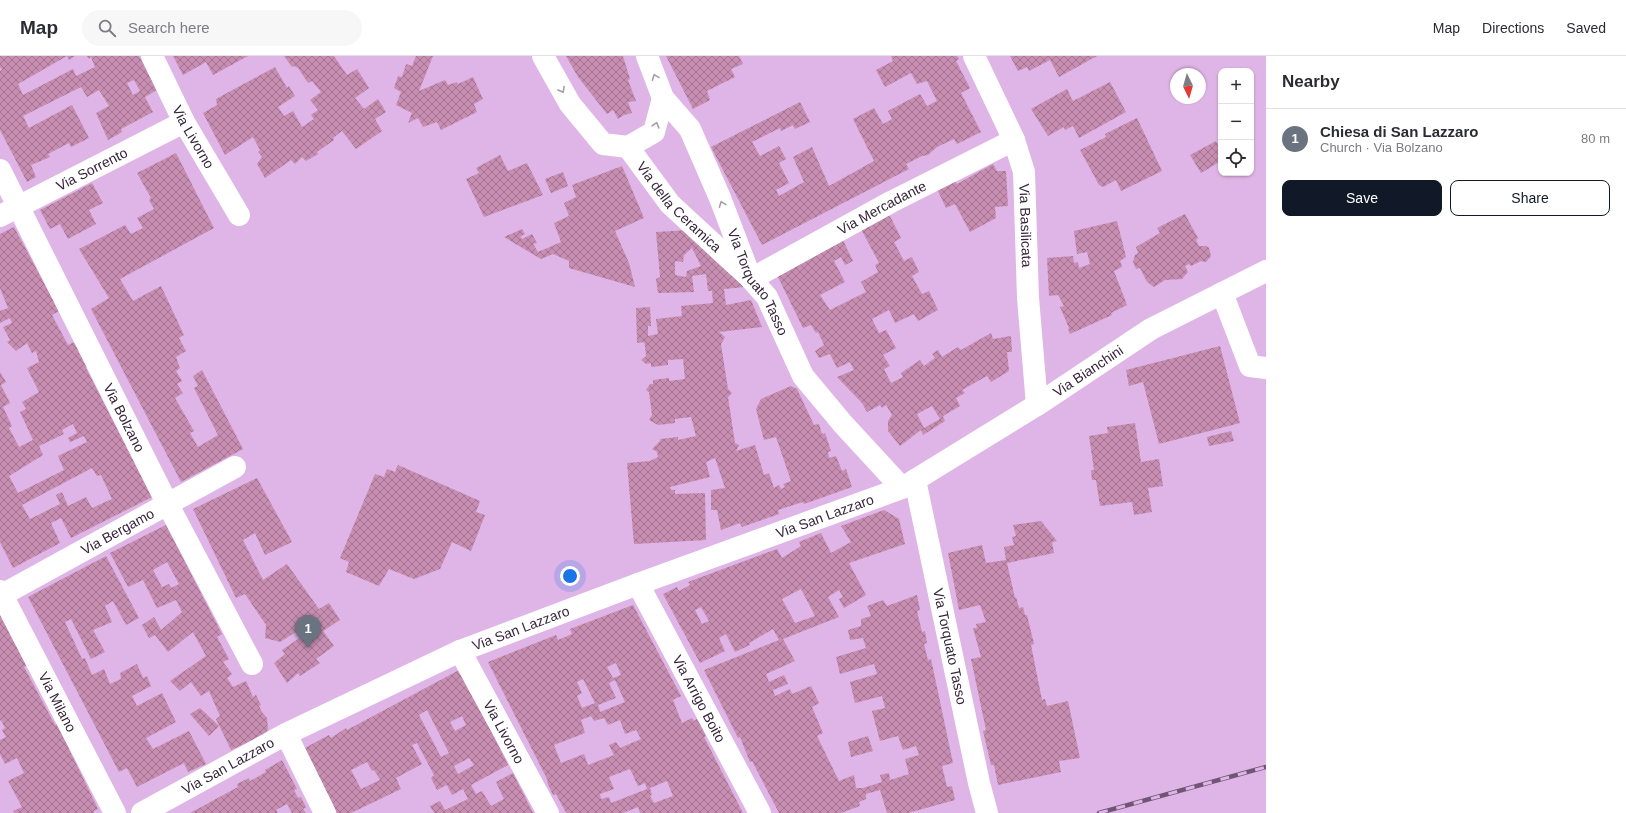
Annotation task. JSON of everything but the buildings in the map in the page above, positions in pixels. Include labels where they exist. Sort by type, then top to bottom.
[{"type":"street","name":"Via Livorno","points":[[152,56],[184,122],[239,215]]},
{"type":"street","name":"Via della Ceramica","points":[[543,56],[570,104],[603,144],[628,147],[654,132],[663,98]]},
{"type":"street","name":"Via Torquato Tasso","points":[[647,56],[663,98],[690,129],[720,198],[751,279],[766,297],[803,376],[843,424],[908,484],[978,783],[987,813]]},
{"type":"street","name":"Via Basilicata","points":[[974,56],[1014,140],[1024,172],[1028,298],[1037,405]]},
{"type":"street","name":"Via Sorrento","points":[[9,211],[184,122]]},
{"type":"street","name":"Via Mercadante","points":[[751,279],[891,202],[1014,140]]},
{"type":"street","name":"Via della Ceramica","points":[[628,147],[670,204],[751,279]]},
{"type":"street","name":"Via Bolzano","points":[[0,170],[9,211],[167,503],[252,664]]},
{"type":"street","name":"Via Bianchini","points":[[908,484],[1037,405],[1151,329],[1266,271]]},
{"type":"street","points":[[1222,294],[1250,366],[1266,368]]},
{"type":"street","name":"Via Bergamo","points":[[1,594],[235,467]]},
{"type":"street","name":"Via San Lazzaro","points":[[142,813],[286,734],[460,651],[908,484]]},
{"type":"street","name":"Via Arrigo Boito","points":[[638,584],[760,813]]},
{"type":"street","name":"Via Milano","points":[[1,594],[115,813]]},
{"type":"street","name":"Via Livorno","points":[[460,651],[548,813]]},
{"type":"street","points":[[286,734],[325,813]]},
{"type":"railway","points":[[1099,813],[1266,767]]},
{"type":"place","name":"Chiesa di San Lazzaro","points":[[308,648]]}]
